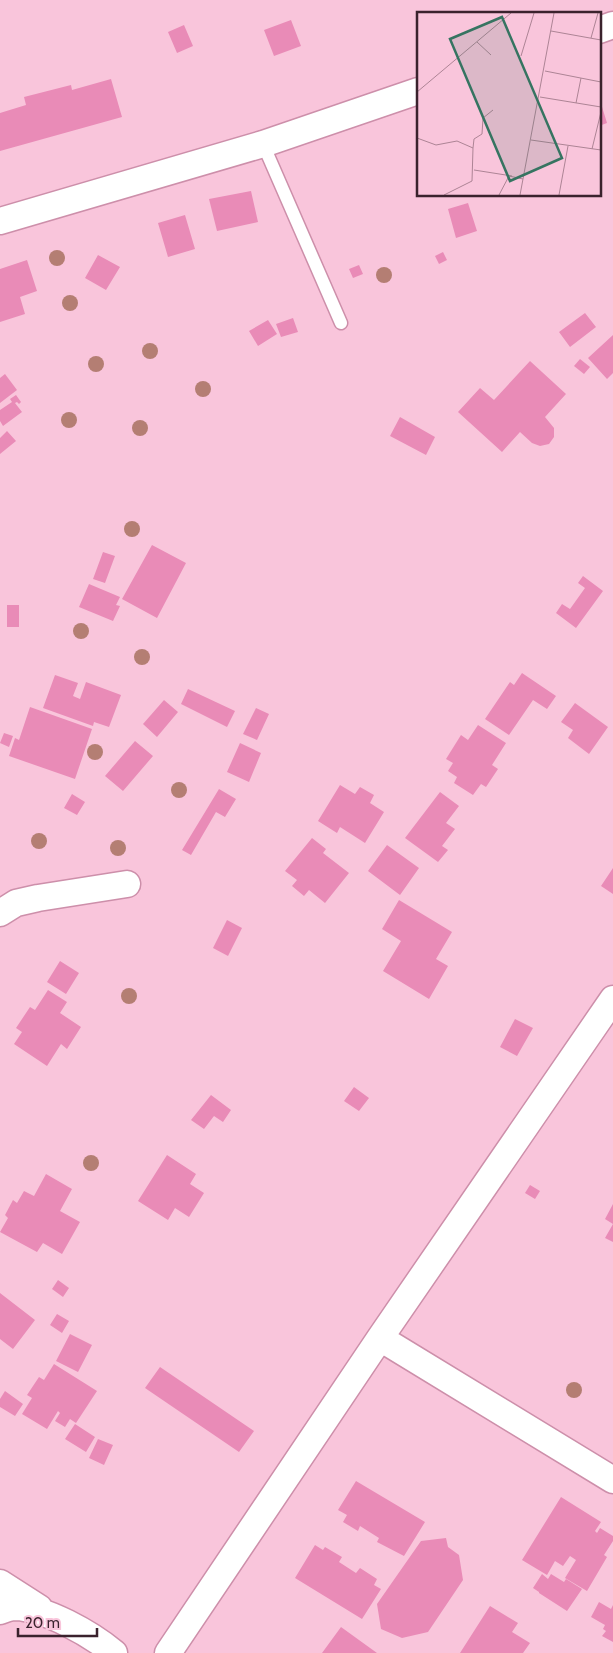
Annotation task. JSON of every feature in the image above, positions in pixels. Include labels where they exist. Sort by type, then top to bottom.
[{"type":"street","points":[[600,30],[613,25]]},
{"type":"street","points":[[0,222],[263,144],[417,91]]},
{"type":"street","points":[[0,913],[16,904],[38,898],[127,884]]},
{"type":"street","points":[[168,1653],[380,1338],[613,999]]},
{"type":"street","points":[[380,1338],[613,1480]]},
{"type":"street","points":[[0,1583],[78,1629],[114,1653]]},
{"type":"street","points":[[0,1610],[15,1607],[48,1613]]},
{"type":"lane","points":[[263,144],[341,323]]},
{"type":"building","points":[[291,20],[301,46],[274,56],[264,30]]},
{"type":"building","points":[[184,25],[193,46],[177,53],[168,32]]},
{"type":"building","points":[[111,79],[122,117],[0,151],[0,113],[26,105],[24,97],[71,85],[72,90]]},
{"type":"building","points":[[600,100],[607,123],[600,126]]},
{"type":"building","points":[[251,191],[258,222],[217,231],[209,199]]},
{"type":"building","points":[[468,203],[477,231],[456,238],[448,209]]},
{"type":"building","points":[[185,215],[195,249],[168,257],[158,223]]},
{"type":"building","points":[[443,252],[447,260],[439,264],[435,256]]},
{"type":"building","points":[[98,255],[120,267],[106,290],[85,278]]},
{"type":"building","points":[[27,260],[37,291],[20,297],[25,314],[0,322],[0,269]]},
{"type":"building","points":[[359,265],[363,274],[353,278],[349,269]]},
{"type":"building","points":[[585,313],[596,327],[570,347],[559,332]]},
{"type":"building","points":[[293,318],[298,332],[281,337],[276,324]]},
{"type":"building","points":[[268,320],[277,334],[258,346],[249,331]]},
{"type":"building","points":[[613,335],[613,373],[607,379],[588,358]]},
{"type":"building","points":[[580,359],[590,367],[584,374],[574,366]]},
{"type":"building","points":[[530,361],[566,394],[545,417],[554,428],[554,437],[549,444],[540,446],[532,443],[520,432],[502,452],[458,412],[480,388],[494,400]]},
{"type":"building","points":[[5,374],[17,390],[0,403],[0,378]]},
{"type":"building","points":[[16,395],[21,402],[19,404],[15,403],[22,412],[3,426],[0,421],[0,410],[12,402],[10,399]]},
{"type":"building","points":[[400,417],[435,437],[426,455],[390,436]]},
{"type":"building","points":[[7,431],[16,441],[0,454],[0,438]]},
{"type":"building","points":[[152,545],[186,563],[157,618],[122,599]]},
{"type":"building","points":[[103,552],[115,556],[105,583],[93,579]]},
{"type":"building","points":[[583,576],[603,591],[576,628],[556,613],[562,604],[570,609],[585,588],[578,583]]},
{"type":"building","points":[[89,584],[120,597],[116,605],[120,606],[113,621],[79,607]]},
{"type":"building","points":[[7,605],[19,605],[19,627],[7,627]]},
{"type":"building","points":[[522,673],[556,696],[547,709],[533,700],[509,735],[485,719],[510,682],[514,685]]},
{"type":"building","points":[[55,675],[78,683],[73,696],[80,699],[86,682],[121,695],[109,727],[94,722],[93,726],[43,708]]},
{"type":"building","points":[[188,689],[235,711],[227,727],[181,704]]},
{"type":"building","points":[[164,700],[178,712],[157,737],[143,724]]},
{"type":"building","points":[[575,703],[608,727],[589,754],[568,738],[573,730],[561,722]]},
{"type":"building","points":[[30,707],[92,729],[75,779],[9,756],[15,738],[19,740]]},
{"type":"building","points":[[256,708],[269,714],[257,740],[243,734]]},
{"type":"building","points":[[478,725],[506,743],[492,765],[498,769],[486,787],[481,784],[473,795],[454,783],[457,777],[448,771],[453,763],[446,759],[461,735],[468,740]]},
{"type":"building","points":[[4,733],[13,736],[9,747],[0,743]]},
{"type":"building","points":[[135,741],[153,756],[123,791],[105,776]]},
{"type":"building","points":[[240,743],[261,753],[249,782],[227,772]]},
{"type":"building","points":[[340,785],[355,794],[360,787],[374,795],[370,803],[384,812],[365,843],[340,827],[337,833],[318,821]]},
{"type":"building","points":[[219,789],[236,799],[225,817],[216,812],[191,855],[182,850]]},
{"type":"building","points":[[440,792],[459,806],[446,823],[455,829],[442,846],[448,850],[438,862],[405,838]]},
{"type":"building","points":[[72,794],[85,802],[77,815],[64,808]]},
{"type":"building","points":[[312,838],[326,849],[323,853],[349,873],[325,903],[309,890],[304,896],[292,886],[297,880],[285,871]]},
{"type":"building","points":[[387,845],[419,868],[400,895],[368,871]]},
{"type":"building","points":[[613,868],[613,894],[601,886]]},
{"type":"building","points":[[399,900],[452,932],[436,959],[448,966],[429,999],[383,971],[401,941],[382,929]]},
{"type":"building","points":[[227,920],[242,928],[228,956],[213,948]]},
{"type":"building","points":[[60,961],[79,973],[66,994],[47,982]]},
{"type":"building","points":[[48,990],[67,1002],[60,1013],[81,1027],[67,1049],[61,1044],[47,1066],[14,1044],[22,1032],[16,1028],[30,1007],[35,1010]]},
{"type":"building","points":[[515,1019],[533,1028],[517,1056],[500,1047]]},
{"type":"building","points":[[354,1087],[369,1098],[359,1111],[344,1101]]},
{"type":"building","points":[[211,1095],[231,1110],[223,1122],[214,1116],[204,1129],[191,1120]]},
{"type":"building","points":[[167,1155],[196,1174],[190,1184],[204,1193],[189,1217],[175,1208],[168,1220],[138,1201]]},
{"type":"building","points":[[46,1174],[72,1189],[60,1211],[80,1222],[62,1254],[43,1243],[37,1252],[0,1232],[8,1218],[5,1215],[13,1200],[17,1203],[24,1191],[34,1196]]},
{"type":"building","points":[[530,1185],[540,1191],[535,1199],[525,1193]]},
{"type":"building","points":[[613,1204],[613,1224],[605,1219]]},
{"type":"building","points":[[613,1224],[613,1242],[605,1238]]},
{"type":"building","points":[[58,1280],[69,1288],[63,1297],[52,1289]]},
{"type":"building","points":[[0,1293],[35,1320],[13,1349],[0,1339]]},
{"type":"building","points":[[57,1314],[69,1321],[62,1333],[50,1325]]},
{"type":"building","points":[[70,1334],[92,1345],[78,1372],[56,1361]]},
{"type":"building","points":[[54,1364],[97,1391],[76,1423],[70,1419],[65,1427],[55,1421],[60,1413],[58,1411],[47,1429],[22,1414],[32,1398],[27,1395],[39,1377],[44,1380]]},
{"type":"building","points":[[160,1367],[254,1431],[239,1452],[145,1388]]},
{"type":"building","points":[[5,1391],[23,1404],[15,1416],[0,1407],[0,1399]]},
{"type":"building","points":[[75,1424],[95,1437],[86,1452],[65,1439]]},
{"type":"building","points":[[98,1439],[113,1445],[104,1465],[89,1458]]},
{"type":"building","points":[[356,1481],[425,1522],[404,1556],[377,1542],[379,1538],[360,1526],[358,1531],[343,1522],[347,1515],[338,1510]]},
{"type":"building","points":[[561,1497],[601,1522],[595,1531],[597,1533],[600,1528],[613,1536],[613,1541],[604,1555],[607,1557],[587,1591],[565,1578],[576,1560],[570,1556],[563,1566],[555,1561],[547,1575],[522,1560]]},
{"type":"building","points":[[446,1538],[448,1547],[459,1555],[463,1580],[428,1632],[402,1638],[381,1629],[377,1604],[421,1541]]},
{"type":"building","points":[[315,1545],[323,1550],[325,1547],[342,1557],[339,1562],[356,1573],[360,1568],[377,1579],[374,1585],[381,1589],[362,1619],[295,1578]]},
{"type":"building","points":[[542,1574],[548,1579],[551,1574],[564,1582],[566,1579],[582,1589],[567,1611],[533,1588]]},
{"type":"building","points":[[599,1602],[611,1609],[613,1605],[613,1642],[602,1636],[606,1631],[603,1629],[605,1625],[591,1617]]},
{"type":"building","points":[[490,1606],[518,1623],[512,1632],[530,1643],[523,1653],[460,1653]]},
{"type":"building","points":[[341,1627],[377,1653],[322,1653]]}]
